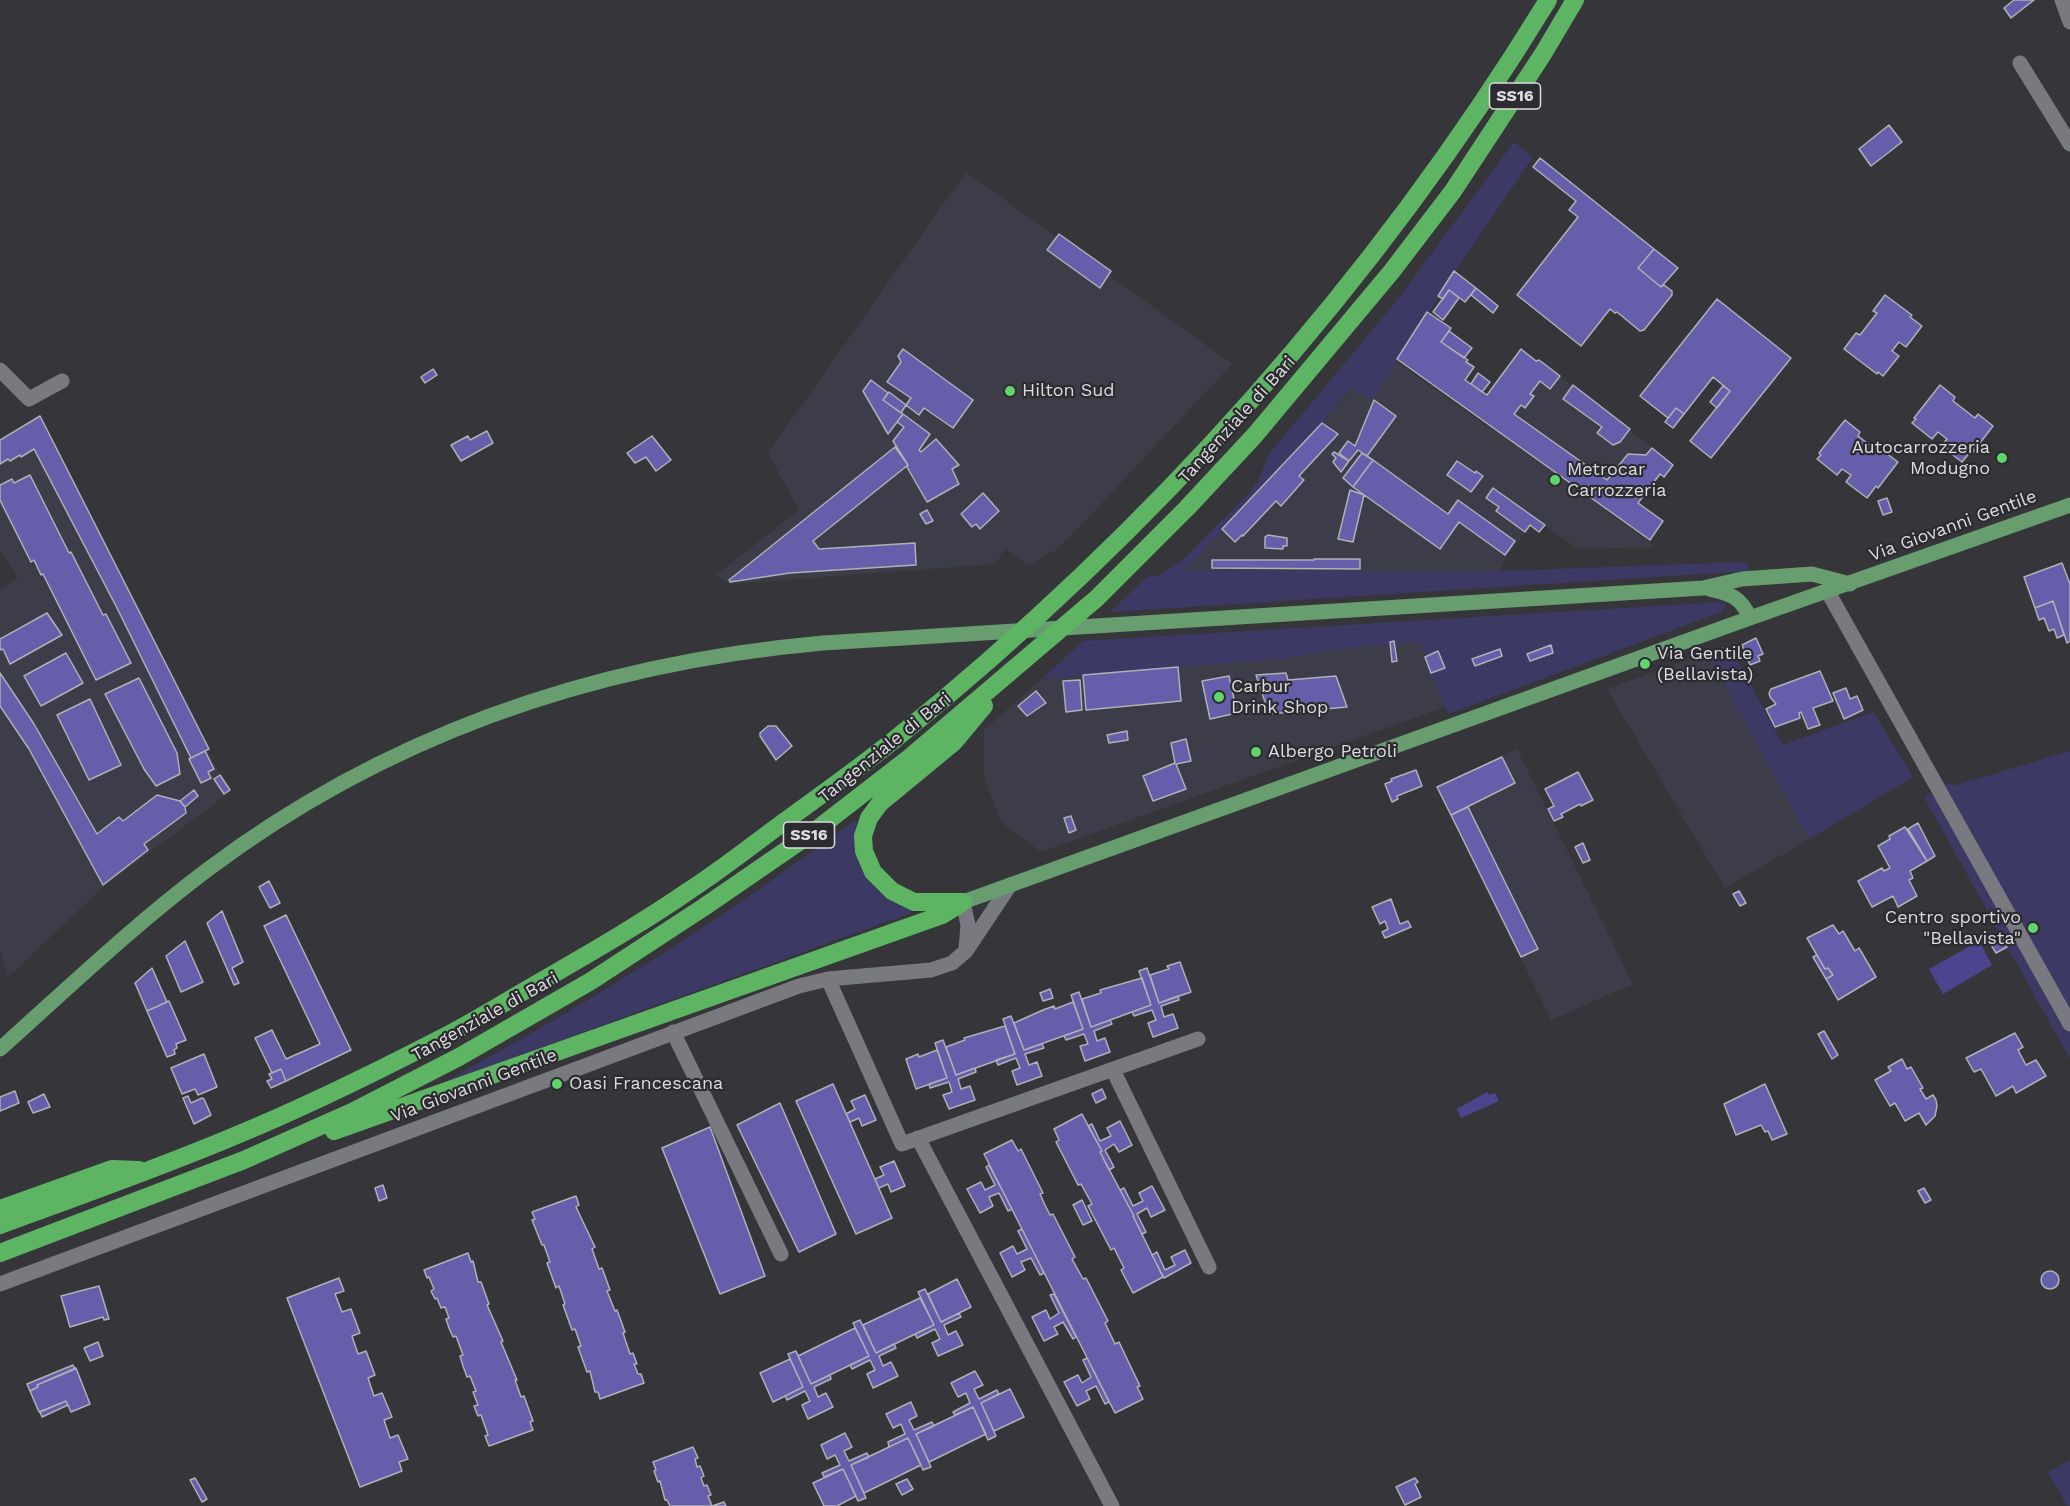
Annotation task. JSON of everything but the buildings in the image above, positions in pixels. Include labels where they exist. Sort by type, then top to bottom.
[{"type":"highway","name":"Tangenziale di Bari","points":[[0,1225],[150,1170],[239,1134],[340,1090],[454,1031],[577,960],[689,891],[892,741],[1003,648],[1079,579],[1165,494],[1235,420],[1368,261],[1431,177],[1488,96],[1548,0]]},
{"type":"highway","name":"Tangenziale di Bari","points":[[0,1252],[244,1160],[352,1112],[459,1058],[591,981],[816,830],[909,758],[1097,598],[1187,508],[1255,435],[1392,271],[1453,191],[1543,54],[1575,0]]},
{"type":"highway","points":[[963,902],[914,902],[892,891],[873,872],[864,851],[863,836],[868,818],[880,803],[954,741],[1017,667]]},
{"type":"highway","points":[[244,1160],[379,1116],[942,915],[963,902]]},
{"type":"highway","points":[[0,1209],[112,1169],[150,1170]]},
{"type":"main road","name":"Via Giovanni Gentile","points":[[963,902],[2070,505]]},
{"type":"main road","points":[[0,1049],[160,907],[252,838],[345,781],[442,735],[531,700],[587,683],[697,658],[781,647],[1703,588],[1742,579],[1812,574],[1850,584]]},
{"type":"main road","points":[[1703,588],[1729,593],[1744,605],[1750,618]]},
{"type":"street","points":[[2062,0],[2070,22]]},
{"type":"street","points":[[2020,63],[2070,144]]},
{"type":"street","points":[[0,370],[29,399],[62,381]]},
{"type":"street","points":[[1828,592],[2070,1024]]},
{"type":"street","points":[[966,951],[1010,885]]},
{"type":"street","points":[[963,902],[968,925],[966,951]]},
{"type":"street","name":"Via Giovanni Gentile","points":[[0,1284],[799,986],[828,979],[931,970],[952,963],[966,951]]},
{"type":"street","points":[[828,979],[902,1144],[1198,1039]]},
{"type":"street","points":[[673,1032],[781,1254]]},
{"type":"street","points":[[1113,1070],[1209,1267]]},
{"type":"street","points":[[918,1138],[1112,1506]]},
{"type":"shaded area","points":[[1514,142],[1533,157],[1454,273],[1372,401],[1351,387],[1322,423],[1184,571],[1500,571],[1747,562],[1749,571],[1110,612],[1147,577],[1160,575],[1184,559],[1249,493],[1258,481],[1269,454],[1398,299]]},
{"type":"shaded area","name":"Hilton Sud","points":[[966,172],[1232,364],[1070,537],[1054,551],[1029,565],[1005,549],[995,564],[730,584],[716,575],[799,510],[768,453]]},
{"type":"shaded area","points":[[1539,360],[1652,448],[1606,511],[1656,547],[1578,549],[1545,526],[1539,532],[1530,526],[1505,558],[1500,571],[1183,571],[1322,423],[1352,387],[1372,401],[1397,362],[1488,427]]},
{"type":"shaded area","points":[[40,416],[229,793],[102,888],[8,977],[0,950],[0,589],[18,578],[0,551],[0,441]]},
{"type":"shaded area","points":[[1722,602],[1726,605],[1721,612],[1448,714],[1419,642],[1367,646],[1284,658],[1042,679],[1083,641]]},
{"type":"shaded area","points":[[1419,642],[1445,707],[1041,852],[1000,821],[984,776],[984,730],[1042,679],[1284,658],[1367,646]]},
{"type":"shaded area","points":[[1729,644],[1783,745],[1873,712],[1913,777],[1809,839],[1707,653]]},
{"type":"shaded area","points":[[1707,653],[1809,839],[1725,888],[1607,689]]},
{"type":"shaded area","points":[[1517,749],[1633,984],[1551,1020],[1437,787]]},
{"type":"shaded area","name":"Centro sportivo \"Bellavista\"","points":[[2070,751],[2070,1059],[1924,797],[1951,782],[1954,786]]},
{"type":"shaded area","points":[[856,820],[858,860],[867,879],[891,901],[910,910],[911,913],[445,1082],[561,1016],[659,956]]},
{"type":"shaded area","points":[[1979,941],[1992,965],[1943,994],[1929,969]]},
{"type":"shaded area","points":[[1487,1092],[1489,1095],[1495,1093],[1499,1101],[1461,1118],[1457,1109]]},
{"type":"shaded area","points":[[2070,1460],[2070,1506],[2067,1506],[2048,1472]]},
{"type":"place","name":"Hilton Sud","points":[[1010,391]]},
{"type":"place","name":"Autocarrozzeria Modugno","points":[[2002,458]]},
{"type":"place","name":"Metrocar Carrozzeria","points":[[1555,480]]},
{"type":"place","name":"Via Gentile (Bellavista)","points":[[1645,664]]},
{"type":"place","name":"Carbur Drink Shop","points":[[1219,697]]},
{"type":"place","name":"Albergo Petroli","points":[[1256,752]]},
{"type":"place","name":"Centro sportivo \"Bellavista\"","points":[[2033,928]]},
{"type":"place","name":"Oasi Francescana","points":[[557,1084]]}]
